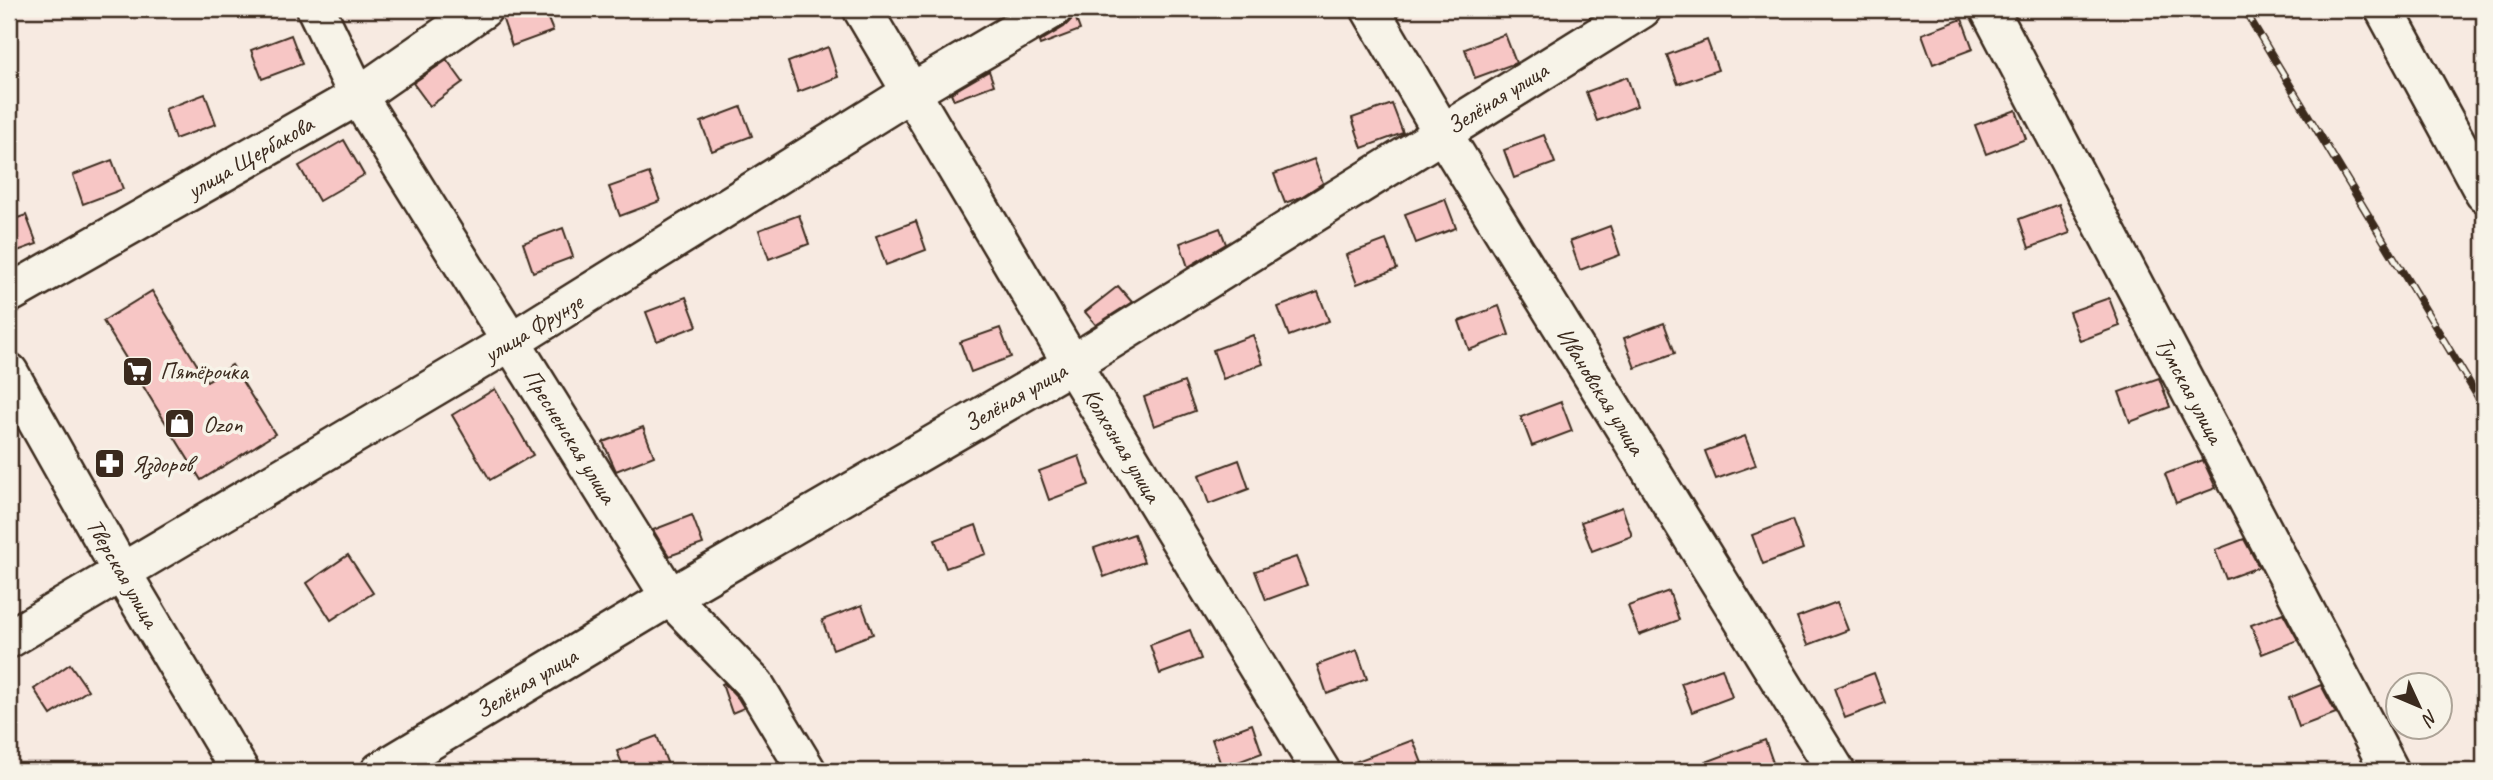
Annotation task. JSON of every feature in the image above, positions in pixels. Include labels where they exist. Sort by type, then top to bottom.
[{"type":"street","name":"Пресненская улица","points":[[316,9],[358,96],[670,597],[755,685],[807,771]]},
{"type":"street","name":"улица Щербакова","points":[[9,294],[358,96],[483,9]]},
{"type":"street","name":"Колхозная улица","points":[[862,9],[1072,364],[1321,771]]},
{"type":"street","name":"улица Фрунзе","points":[[9,639],[512,341],[910,93],[1053,9]]},
{"type":"street","name":"Ивановская улица","points":[[1370,9],[1441,132],[1836,771]]},
{"type":"street","name":"Зелёная улица","points":[[380,771],[670,597],[1072,364],[1642,9]]},
{"type":"street","name":"Тумская улица","points":[[1989,9],[2390,771]]},
{"type":"street","points":[[2384,9],[2484,193]]},
{"type":"street","name":"Тверская улица","points":[[9,372],[121,571],[240,771]]},
{"type":"building","points":[[524,9],[544,9],[553,31],[512,46],[502,17]]},
{"type":"building","points":[[1073,11],[1080,30],[1040,45],[1039,42],[1071,20]]},
{"type":"building","points":[[1962,19],[1973,49],[1933,64],[1922,34]]},
{"type":"building","points":[[1505,34],[1516,63],[1475,78],[1465,49]]},
{"type":"building","points":[[291,35],[302,64],[262,79],[251,50]]},
{"type":"building","points":[[1707,40],[1718,70],[1678,84],[1667,55]]},
{"type":"building","points":[[828,47],[838,77],[798,92],[788,62]]},
{"type":"building","points":[[447,60],[463,82],[430,106],[413,83]]},
{"type":"building","points":[[989,71],[994,85],[954,100],[951,93]]},
{"type":"building","points":[[1627,77],[1637,106],[1597,121],[1586,92]]},
{"type":"building","points":[[205,94],[216,124],[175,139],[165,109]]},
{"type":"building","points":[[1392,104],[1403,133],[1362,148],[1352,118]]},
{"type":"building","points":[[741,107],[752,136],[712,151],[701,122]]},
{"type":"building","points":[[2016,110],[2026,139],[1986,154],[1975,125]]},
{"type":"building","points":[[1544,135],[1555,163],[1514,178],[1504,150]]},
{"type":"building","points":[[344,140],[364,175],[319,201],[299,166]]},
{"type":"building","points":[[1314,159],[1323,183],[1301,197],[1285,203],[1274,174]]},
{"type":"building","points":[[112,160],[123,189],[83,204],[73,175]]},
{"type":"building","points":[[649,173],[660,201],[620,216],[609,187]]},
{"type":"building","points":[[1445,199],[1456,228],[1416,243],[1405,214]]},
{"type":"building","points":[[2059,204],[2070,233],[2029,248],[2019,219]]},
{"type":"building","points":[[26,215],[37,244],[9,254],[9,221]]},
{"type":"building","points":[[799,215],[809,244],[769,259],[759,230]]},
{"type":"building","points":[[916,221],[926,250],[886,265],[876,236]]},
{"type":"building","points":[[1610,226],[1620,255],[1580,270],[1570,241]]},
{"type":"building","points":[[563,228],[573,257],[533,272],[523,243]]},
{"type":"building","points":[[1220,228],[1226,244],[1188,267],[1180,243]]},
{"type":"building","points":[[1386,240],[1397,269],[1357,284],[1346,255]]},
{"type":"building","points":[[1118,286],[1132,302],[1096,325],[1085,312]]},
{"type":"building","points":[[152,291],[207,381],[232,365],[275,434],[201,480],[103,321]]},
{"type":"building","points":[[1318,292],[1329,321],[1289,336],[1278,307]]},
{"type":"building","points":[[686,297],[697,326],[657,341],[646,312]]},
{"type":"building","points":[[2109,298],[2120,326],[2080,341],[2069,312]]},
{"type":"building","points":[[1499,306],[1509,335],[1469,350],[1459,321]]},
{"type":"building","points":[[1664,323],[1675,353],[1635,368],[1624,338]]},
{"type":"building","points":[[1000,328],[1011,357],[971,372],[960,342]]},
{"type":"building","points":[[1253,335],[1263,364],[1223,379],[1213,350]]},
{"type":"building","points":[[2159,378],[2170,407],[2130,422],[2119,392]]},
{"type":"building","points":[[1184,382],[1195,411],[1154,426],[1144,397]]},
{"type":"building","points":[[495,389],[533,455],[490,480],[452,415]]},
{"type":"building","points":[[1561,402],[1572,431],[1532,446],[1521,417]]},
{"type":"building","points":[[643,427],[654,456],[616,471],[603,442]]},
{"type":"building","points":[[1745,436],[1756,465],[1716,479],[1705,451]]},
{"type":"building","points":[[1079,456],[1089,485],[1049,500],[1039,471]]},
{"type":"building","points":[[1239,460],[1249,489],[1209,504],[1199,475]]},
{"type":"building","points":[[2203,460],[2216,488],[2176,503],[2165,474]]},
{"type":"building","points":[[1622,507],[1632,536],[1592,551],[1581,522]]},
{"type":"building","points":[[692,515],[703,544],[669,556],[653,530]]},
{"type":"building","points":[[1792,520],[1803,549],[1763,564],[1752,535]]},
{"type":"building","points":[[976,525],[986,554],[946,568],[935,540]]},
{"type":"building","points":[[1134,534],[1144,562],[1104,577],[1094,548]]},
{"type":"building","points":[[2244,539],[2259,567],[2226,579],[2215,550]]},
{"type":"building","points":[[348,555],[373,593],[331,620],[307,583]]},
{"type":"building","points":[[1296,557],[1307,585],[1266,600],[1255,571]]},
{"type":"building","points":[[1669,591],[1679,620],[1639,635],[1628,606]]},
{"type":"building","points":[[1837,602],[1848,630],[1808,645],[1797,617]]},
{"type":"building","points":[[862,605],[873,634],[833,649],[822,620]]},
{"type":"building","points":[[2283,613],[2298,640],[2262,654],[2251,625]]},
{"type":"building","points":[[1190,630],[1201,659],[1160,674],[1150,645]]},
{"type":"building","points":[[1357,650],[1367,679],[1327,694],[1317,665]]},
{"type":"building","points":[[70,664],[88,690],[51,715],[34,689]]},
{"type":"building","points":[[1722,668],[1732,697],[1692,712],[1681,683]]},
{"type":"building","points":[[1874,673],[1885,703],[1845,718],[1834,688]]},
{"type":"building","points":[[724,683],[744,708],[732,713],[722,684]]},
{"type":"building","points":[[2321,685],[2336,713],[2299,727],[2289,698]]},
{"type":"building","points":[[1252,724],[1262,753],[1222,768],[1212,739]]},
{"type":"building","points":[[657,736],[668,765],[650,771],[625,771],[617,751]]},
{"type":"building","points":[[1413,740],[1425,771],[1342,771],[1341,767]]},
{"type":"building","points":[[1765,740],[1776,771],[1687,769]]},
{"type":"railway","points":[[2244,9],[2484,407]]},
{"type":"place","name":"Пятёрочка","points":[[137,371]]},
{"type":"place","name":"Ozon","points":[[180,424]]},
{"type":"place","name":"Яздоров","points":[[109,464]]}]
